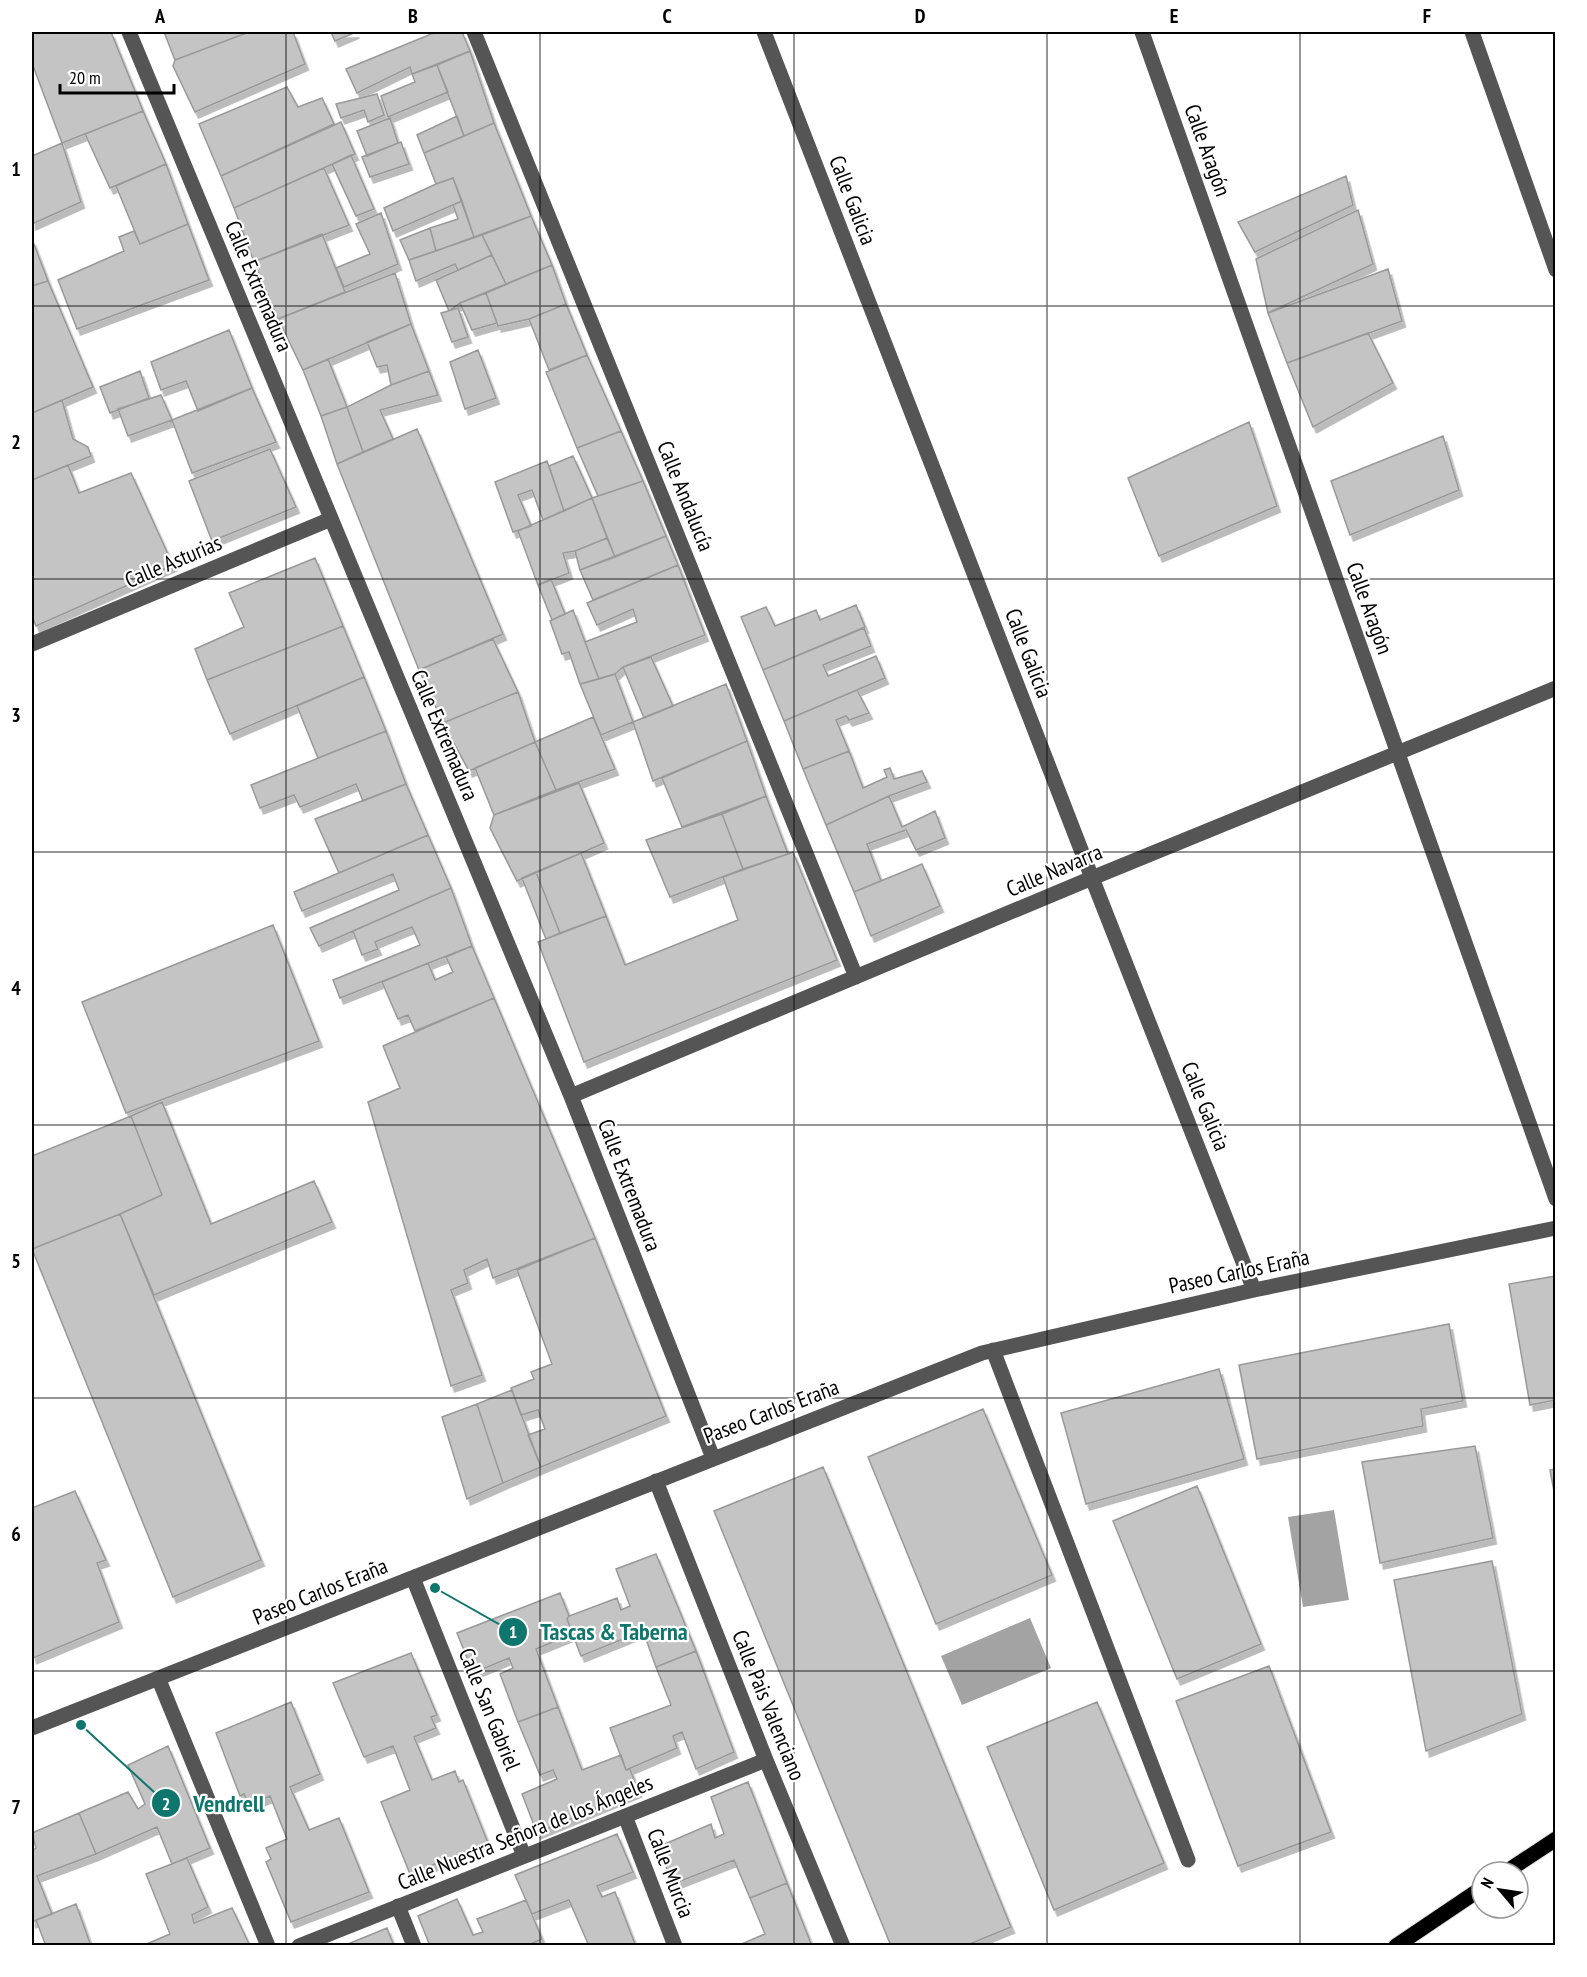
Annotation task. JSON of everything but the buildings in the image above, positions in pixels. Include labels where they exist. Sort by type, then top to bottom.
[{"type":"main road","points":[[1524,1860],[1556,1839]]},
{"type":"main road","points":[[1396,1946],[1470,1896]]},
{"type":"street","name":"Calle Extremadura","points":[[129,32],[571,1096],[713,1458]]},
{"type":"street","name":"Calle Andalucía","points":[[474,32],[856,977]]},
{"type":"street","name":"Calle Galicia","points":[[764,32],[1254,1290]]},
{"type":"street","name":"Calle Aragón","points":[[1142,32],[1556,1199]]},
{"type":"street","points":[[1472,32],[1556,270]]},
{"type":"street","name":"Calle Asturias","points":[[32,644],[331,519]]},
{"type":"street","name":"Calle Navarra","points":[[571,1096],[1092,878],[1556,688]]},
{"type":"street","name":"Paseo Carlos Eraña","points":[[32,1728],[159,1680],[656,1480],[993,1350],[1254,1290],[1556,1228]]},
{"type":"street","points":[[993,1350],[1188,1860]]},
{"type":"street","name":"Calle Pais Valenciano","points":[[656,1480],[766,1760],[843,1946]]},
{"type":"street","name":"Calle San Gabriel","points":[[413,1578],[525,1856]]},
{"type":"street","points":[[159,1680],[268,1946]]},
{"type":"street","name":"Calle Nuestra Señora de los Ángeles","points":[[299,1946],[766,1760]]},
{"type":"street","name":"Calle Murcia","points":[[624,1816],[675,1946]]},
{"type":"street","points":[[398,1906],[414,1946]]},
{"type":"shaded area","points":[[1334,1510],[1349,1600],[1303,1607],[1288,1517]]},
{"type":"shaded area","points":[[1030,1618],[1051,1668],[962,1705],[941,1656]]},
{"type":"place","name":"Tascas & Taberna","points":[[435,1588]]},
{"type":"place","name":"Vendrell","points":[[81,1725]]}]
